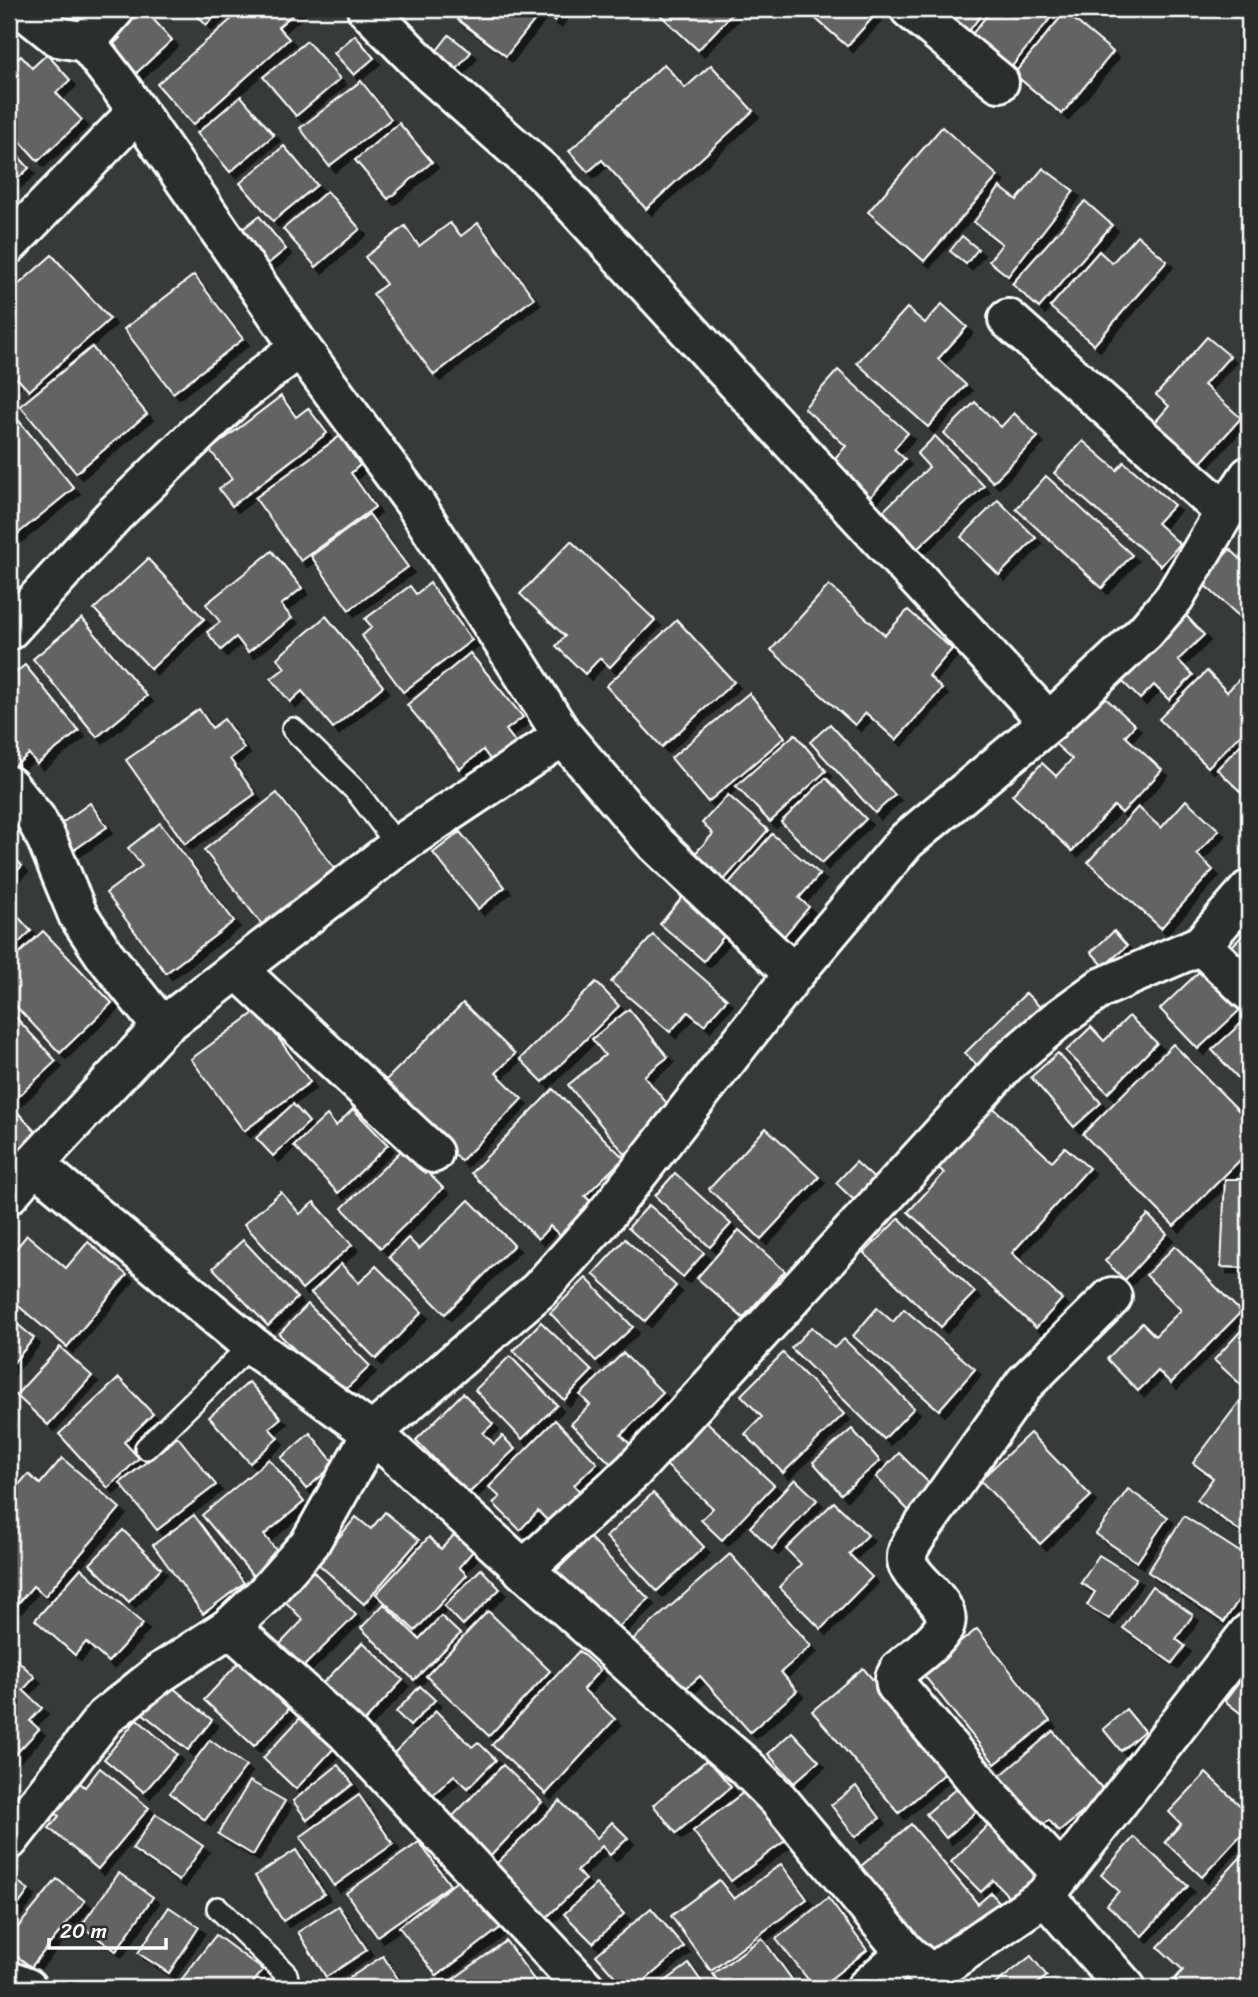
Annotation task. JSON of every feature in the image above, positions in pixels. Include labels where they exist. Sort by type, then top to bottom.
[{"type":"street","points":[[23,9],[58,37],[86,42],[119,85],[300,347],[415,502],[563,736],[654,842],[794,974]]},
{"type":"street","points":[[86,42],[115,9]]},
{"type":"street","points":[[367,9],[431,74],[547,176],[1049,722]]},
{"type":"street","points":[[910,9],[999,82]]},
{"type":"street","points":[[9,244],[136,113]]},
{"type":"street","points":[[9,1840],[105,1717],[160,1673],[230,1627],[265,1594],[310,1543],[372,1433],[539,1290],[572,1255],[794,974],[906,841],[1049,722],[1144,632],[1174,598],[1241,493],[1008,319]]},
{"type":"street","points":[[9,630],[116,513],[236,397],[300,347]]},
{"type":"street","points":[[9,1194],[162,1027],[398,846],[563,736]]},
{"type":"street","points":[[9,786],[36,819],[78,915],[104,954],[162,1027]]},
{"type":"street","points":[[523,1570],[633,1471],[1006,1063],[1056,1020],[1101,988],[1201,945],[1249,890]]},
{"type":"street","points":[[1201,945],[1249,991]]},
{"type":"street","points":[[237,969],[433,1153]]},
{"type":"street","points":[[34,1164],[251,1345],[372,1433],[746,1767],[779,1800],[906,1953],[926,1971],[936,1971],[1054,1885],[1249,1633]]},
{"type":"street","points":[[1112,1297],[1025,1383],[907,1552],[907,1564],[937,1600],[946,1617],[938,1635],[899,1670],[895,1678],[896,1685],[1003,1811],[1126,1988]]},
{"type":"street","points":[[230,1627],[346,1732],[584,1988]]},
{"type":"street","points":[[866,1988],[906,1953]]},
{"type":"street","points":[[9,1981],[27,1988]]},
{"type":"lane","points":[[293,729],[357,792],[398,846]]},
{"type":"lane","points":[[146,1448],[251,1345]]},
{"type":"lane","points":[[218,1908],[286,1973],[289,1988]]},
{"type":"building","points":[[136,9],[144,9],[172,40],[132,77],[107,50],[120,38],[112,30]]},
{"type":"building","points":[[191,9],[223,9],[206,25]]},
{"type":"building","points":[[243,9],[299,9],[278,27],[289,39],[193,125],[157,84]]},
{"type":"building","points":[[465,9],[564,9],[555,21],[542,11],[506,56],[457,19]]},
{"type":"building","points":[[654,9],[734,9],[736,10],[698,50]]},
{"type":"building","points":[[822,9],[870,9],[876,14],[847,46],[815,18]]},
{"type":"building","points":[[926,9],[986,9],[963,38]]},
{"type":"building","points":[[992,9],[1056,11],[1009,70],[969,38]]},
{"type":"building","points":[[1065,12],[1113,52],[1062,114],[1014,74]]},
{"type":"building","points":[[355,35],[374,58],[354,75],[334,53]]},
{"type":"building","points":[[449,35],[471,52],[457,69],[435,53]]},
{"type":"building","points":[[307,41],[340,79],[296,116],[263,77]]},
{"type":"building","points":[[47,54],[70,80],[56,93],[82,120],[38,161],[9,129],[9,67],[21,56],[32,68]]},
{"type":"building","points":[[664,64],[685,88],[711,65],[753,111],[646,209],[602,160],[588,172],[569,151]]},
{"type":"building","points":[[361,81],[391,119],[329,166],[300,128]]},
{"type":"building","points":[[241,96],[274,135],[230,172],[197,133]]},
{"type":"building","points":[[399,123],[432,162],[388,199],[355,160]]},
{"type":"building","points":[[942,127],[998,176],[924,261],[868,212]]},
{"type":"building","points":[[9,146],[29,168],[9,187]]},
{"type":"building","points":[[284,146],[317,185],[273,221],[240,183]]},
{"type":"building","points":[[1043,168],[1074,191],[1008,276],[989,261],[1002,244],[974,222],[1000,187],[1017,200]]},
{"type":"building","points":[[327,191],[360,229],[316,267],[283,229]]},
{"type":"building","points":[[1085,201],[1112,225],[1039,308],[1012,284]]},
{"type":"building","points":[[259,216],[286,249],[264,267],[238,233]]},
{"type":"building","points":[[450,223],[461,236],[478,223],[534,298],[434,375],[373,294],[386,284],[365,257],[405,226],[419,246]]},
{"type":"building","points":[[1137,235],[1167,261],[1094,345],[1050,307],[1099,251],[1112,263]]},
{"type":"building","points":[[962,236],[978,249],[966,264],[950,251]]},
{"type":"building","points":[[52,255],[110,319],[29,391],[17,378],[9,386],[9,293]]},
{"type":"building","points":[[194,275],[243,339],[173,393],[124,329]]},
{"type":"building","points":[[942,304],[967,327],[938,359],[966,385],[928,427],[857,363],[907,308],[925,323]]},
{"type":"building","points":[[1207,337],[1230,356],[1204,385],[1241,418],[1196,468],[1150,428],[1169,406],[1156,395]]},
{"type":"building","points":[[92,347],[147,414],[76,473],[20,406]]},
{"type":"building","points":[[838,370],[908,433],[894,449],[905,459],[864,504],[825,469],[846,446],[804,408]]},
{"type":"building","points":[[281,396],[296,417],[308,408],[327,433],[232,506],[219,489],[232,479],[210,450]]},
{"type":"building","points":[[975,402],[1001,427],[1014,413],[1038,437],[993,482],[944,433]]},
{"type":"building","points":[[15,416],[74,488],[9,541],[9,421]]},
{"type":"building","points":[[340,436],[360,465],[351,473],[375,507],[301,561],[255,498]]},
{"type":"building","points":[[935,436],[984,486],[916,550],[881,513],[929,467],[917,454]]},
{"type":"building","points":[[1083,441],[1117,470],[1124,462],[1174,505],[1157,523],[1180,544],[1161,566],[1054,473]]},
{"type":"building","points":[[1046,476],[1132,555],[1102,588],[1016,509]]},
{"type":"building","points":[[998,500],[1036,538],[999,575],[961,537]]},
{"type":"building","points":[[369,514],[408,567],[349,610],[311,556]]},
{"type":"building","points":[[571,541],[655,620],[610,667],[600,658],[585,674],[556,646],[565,636],[520,594]]},
{"type":"building","points":[[1230,549],[1249,567],[1249,625],[1201,582]]},
{"type":"building","points":[[272,551],[302,588],[281,605],[292,618],[248,652],[236,637],[221,650],[207,632],[220,622],[206,604]]},
{"type":"building","points":[[148,559],[204,619],[151,669],[94,609]]},
{"type":"building","points":[[430,583],[472,640],[403,692],[362,636],[372,627],[365,619],[410,586],[416,594]]},
{"type":"building","points":[[829,585],[885,635],[908,610],[952,649],[929,676],[942,689],[896,740],[866,713],[855,725],[771,650]]},
{"type":"building","points":[[1182,611],[1204,635],[1178,660],[1193,675],[1169,700],[1154,685],[1140,699],[1116,675]]},
{"type":"building","points":[[326,616],[383,686],[333,728],[302,691],[290,702],[271,679],[285,668],[277,658]]},
{"type":"building","points":[[82,618],[147,696],[97,737],[33,659]]},
{"type":"building","points":[[677,620],[734,682],[662,747],[606,686]]},
{"type":"building","points":[[470,653],[523,717],[506,730],[516,743],[492,762],[483,750],[460,769],[407,705]]},
{"type":"building","points":[[25,665],[79,731],[37,764],[29,754],[9,771],[9,678]]},
{"type":"building","points":[[1207,671],[1227,692],[1243,675],[1249,682],[1249,726],[1208,767],[1159,719]]},
{"type":"building","points":[[749,693],[785,737],[708,802],[671,758]]},
{"type":"building","points":[[1100,693],[1135,725],[1125,736],[1162,770],[1122,813],[1114,806],[1072,851],[1012,795],[1042,763],[1056,776],[1072,759],[1054,743]]},
{"type":"building","points":[[199,709],[212,728],[224,719],[244,748],[230,759],[255,794],[185,844],[126,760]]},
{"type":"building","points":[[830,724],[895,795],[875,813],[810,742]]},
{"type":"building","points":[[795,734],[826,771],[770,822],[736,786]]},
{"type":"building","points":[[1249,736],[1249,800],[1217,769]]},
{"type":"building","points":[[826,778],[866,819],[822,863],[781,822]]},
{"type":"building","points":[[277,793],[336,870],[263,926],[204,850]]},
{"type":"building","points":[[728,795],[768,830],[718,887],[689,860],[713,834],[702,823]]},
{"type":"building","points":[[1186,800],[1219,830],[1197,854],[1213,870],[1161,928],[1088,862],[1138,807],[1161,828]]},
{"type":"building","points":[[90,803],[107,827],[74,850],[58,826]]},
{"type":"building","points":[[160,823],[234,921],[166,973],[106,893],[142,866],[128,848]]},
{"type":"building","points":[[460,832],[505,887],[478,909],[433,853]]},
{"type":"building","points":[[772,834],[820,874],[799,898],[809,907],[778,943],[722,891]]},
{"type":"building","points":[[9,851],[22,866],[9,878]]},
{"type":"building","points":[[685,894],[729,930],[704,961],[660,924]]},
{"type":"building","points":[[9,907],[31,931],[9,952]]},
{"type":"building","points":[[1249,929],[1249,972],[1228,950]]},
{"type":"building","points":[[43,931],[112,1003],[60,1053],[9,999],[9,963]]},
{"type":"building","points":[[1114,931],[1127,946],[1104,966],[1091,952]]},
{"type":"building","points":[[653,935],[727,999],[704,1025],[688,1012],[670,1032],[611,982]]},
{"type":"building","points":[[1203,968],[1242,1008],[1198,1049],[1160,1009]]},
{"type":"building","points":[[596,982],[619,1006],[543,1082],[520,1059]]},
{"type":"building","points":[[1026,993],[1044,1011],[983,1071],[965,1053]]},
{"type":"building","points":[[463,1003],[515,1054],[496,1073],[522,1099],[461,1161],[383,1083]]},
{"type":"building","points":[[629,1009],[668,1057],[644,1076],[675,1113],[625,1154],[568,1085],[605,1055],[592,1039]]},
{"type":"building","points":[[9,1010],[56,1061],[10,1104],[42,1139],[18,1161],[9,1151]]},
{"type":"building","points":[[258,1010],[310,1082],[244,1131],[191,1059]]},
{"type":"building","points":[[1129,1016],[1157,1043],[1108,1093],[1066,1051],[1091,1027],[1104,1041]]},
{"type":"building","points":[[1249,1016],[1249,1072],[1240,1080],[1212,1050]]},
{"type":"building","points":[[1173,1044],[1249,1121],[1249,1151],[1174,1226],[1083,1134]]},
{"type":"building","points":[[1058,1053],[1101,1103],[1074,1127],[1031,1077]]},
{"type":"building","points":[[553,1089],[624,1158],[585,1196],[597,1208],[565,1240],[550,1226],[538,1239],[471,1173]]},
{"type":"building","points":[[987,1102],[1052,1161],[1065,1147],[1089,1168],[1012,1253],[1062,1299],[1036,1328],[908,1212],[944,1173],[933,1162]]},
{"type":"building","points":[[293,1104],[309,1122],[273,1156],[256,1138]]},
{"type":"building","points":[[353,1109],[388,1145],[338,1193],[294,1146],[327,1115],[336,1126]]},
{"type":"building","points":[[766,1128],[819,1177],[761,1239],[709,1189]]},
{"type":"building","points":[[404,1148],[443,1188],[381,1248],[342,1208]]},
{"type":"building","points":[[856,1162],[877,1181],[857,1203],[836,1183]]},
{"type":"building","points":[[675,1173],[731,1224],[710,1247],[655,1196]]},
{"type":"building","points":[[1225,1179],[1249,1179],[1249,1268],[1221,1267]]},
{"type":"building","points":[[281,1192],[300,1214],[314,1202],[352,1245],[302,1289],[244,1224]]},
{"type":"building","points":[[469,1200],[514,1245],[445,1314],[389,1257],[408,1238],[419,1249]]},
{"type":"building","points":[[649,1205],[704,1253],[683,1277],[628,1228]]},
{"type":"building","points":[[1148,1215],[1167,1234],[1125,1280],[1105,1261]]},
{"type":"building","points":[[899,1218],[975,1292],[941,1327],[864,1253]]},
{"type":"building","points":[[739,1230],[785,1271],[743,1318],[697,1278]]},
{"type":"building","points":[[27,1235],[66,1268],[88,1242],[127,1275],[67,1347],[9,1298],[9,1276],[14,1269],[9,1265],[9,1257]]},
{"type":"building","points":[[625,1239],[676,1286],[645,1321],[593,1274]]},
{"type":"building","points":[[243,1240],[297,1298],[268,1326],[213,1268]]},
{"type":"building","points":[[1175,1246],[1241,1312],[1171,1383],[1158,1371],[1138,1391],[1107,1359],[1142,1323],[1155,1336],[1181,1310],[1146,1275]]},
{"type":"building","points":[[341,1264],[359,1283],[376,1266],[422,1312],[376,1359],[311,1293]]},
{"type":"building","points":[[586,1278],[633,1327],[596,1361],[550,1313]]},
{"type":"building","points":[[308,1304],[370,1366],[340,1395],[279,1334]]},
{"type":"building","points":[[877,1308],[893,1322],[904,1309],[975,1369],[939,1410],[853,1336]]},
{"type":"building","points":[[9,1317],[34,1338],[9,1368]]},
{"type":"building","points":[[541,1322],[592,1371],[564,1400],[513,1351]]},
{"type":"building","points":[[1249,1322],[1249,1392],[1214,1360]]},
{"type":"building","points":[[812,1327],[834,1348],[844,1339],[914,1408],[884,1439],[791,1348]]},
{"type":"building","points":[[60,1347],[92,1376],[48,1425],[16,1395]]},
{"type":"building","points":[[623,1353],[663,1393],[621,1435],[632,1446],[612,1465],[571,1424],[590,1405],[580,1395]]},
{"type":"building","points":[[783,1353],[844,1414],[783,1473],[745,1434],[762,1417],[741,1395]]},
{"type":"building","points":[[510,1356],[557,1405],[522,1439],[475,1390]]},
{"type":"building","points":[[119,1378],[153,1414],[124,1442],[139,1458],[108,1488],[59,1434]]},
{"type":"building","points":[[249,1382],[281,1418],[269,1428],[278,1438],[250,1463],[209,1417]]},
{"type":"building","points":[[463,1393],[493,1424],[483,1433],[494,1444],[502,1436],[515,1449],[468,1494],[416,1440]]},
{"type":"building","points":[[1240,1401],[1249,1409],[1249,1460],[1245,1465],[1249,1469],[1249,1538],[1197,1500],[1213,1478],[1193,1463]]},
{"type":"building","points":[[555,1420],[597,1463],[574,1485],[582,1494],[552,1525],[538,1511],[520,1530],[493,1503],[500,1497],[489,1487]]},
{"type":"building","points":[[706,1421],[774,1485],[722,1540],[701,1520],[713,1508],[665,1464]]},
{"type":"building","points":[[852,1429],[880,1461],[841,1494],[813,1462]]},
{"type":"building","points":[[310,1433],[335,1464],[306,1489],[281,1458]]},
{"type":"building","points":[[1030,1433],[1091,1496],[1040,1544],[980,1480]]},
{"type":"building","points":[[178,1437],[216,1485],[157,1530],[120,1483]]},
{"type":"building","points":[[899,1453],[935,1489],[911,1513],[876,1477]]},
{"type":"building","points":[[62,1458],[120,1508],[45,1596],[33,1586],[15,1607],[9,1602],[9,1522],[14,1516],[9,1511],[9,1496],[28,1474],[40,1484]]},
{"type":"building","points":[[269,1459],[304,1502],[264,1535],[280,1555],[254,1577],[202,1515]]},
{"type":"building","points":[[795,1479],[817,1500],[772,1549],[750,1527]]},
{"type":"building","points":[[1128,1489],[1168,1517],[1137,1562],[1096,1534]]},
{"type":"building","points":[[653,1493],[704,1547],[657,1591],[606,1537]]},
{"type":"building","points":[[834,1502],[868,1535],[849,1554],[872,1577],[821,1629],[779,1587],[801,1564],[786,1549]]},
{"type":"building","points":[[385,1512],[419,1540],[364,1604],[317,1563],[356,1517],[371,1529]]},
{"type":"building","points":[[194,1515],[244,1583],[203,1614],[153,1545]]},
{"type":"building","points":[[1184,1516],[1249,1558],[1249,1584],[1224,1622],[1148,1572]]},
{"type":"building","points":[[123,1530],[161,1568],[129,1602],[90,1564]]},
{"type":"building","points":[[456,1533],[474,1550],[459,1567],[467,1575],[415,1631],[376,1594],[429,1537],[441,1549]]},
{"type":"building","points":[[590,1538],[649,1599],[609,1636],[551,1576]]},
{"type":"building","points":[[730,1554],[811,1646],[781,1672],[797,1691],[750,1732],[700,1676],[678,1695],[631,1641]]},
{"type":"building","points":[[1099,1555],[1136,1578],[1109,1619],[1087,1605],[1095,1592],[1081,1583]]},
{"type":"building","points":[[308,1566],[356,1615],[302,1668],[279,1645],[303,1620],[279,1595]]},
{"type":"building","points":[[81,1568],[143,1624],[108,1662],[86,1642],[75,1655],[35,1620]]},
{"type":"building","points":[[481,1569],[500,1589],[463,1625],[444,1606]]},
{"type":"building","points":[[1152,1586],[1193,1615],[1176,1639],[1185,1646],[1172,1663],[1123,1628]]},
{"type":"building","points":[[384,1604],[419,1639],[441,1616],[460,1634],[414,1680],[361,1628]]},
{"type":"building","points":[[488,1611],[550,1671],[489,1736],[426,1676]]},
{"type":"building","points":[[977,1629],[1050,1721],[995,1764],[922,1673]]},
{"type":"building","points":[[363,1642],[403,1680],[358,1728],[317,1689]]},
{"type":"building","points":[[579,1651],[600,1670],[583,1689],[615,1719],[546,1794],[492,1745]]},
{"type":"building","points":[[9,1652],[35,1677],[23,1690],[42,1708],[30,1721],[39,1729],[12,1758],[9,1755]]},
{"type":"building","points":[[242,1659],[292,1706],[254,1746],[204,1700]]},
{"type":"building","points":[[863,1668],[949,1770],[899,1813],[812,1711]]},
{"type":"building","points":[[1245,1675],[1249,1678],[1249,1720],[1225,1701]]},
{"type":"building","points":[[166,1682],[212,1720],[188,1750],[141,1712]]},
{"type":"building","points":[[420,1686],[435,1700],[410,1726],[396,1712]]},
{"type":"building","points":[[1126,1709],[1144,1731],[1121,1751],[1103,1729]]},
{"type":"building","points":[[436,1711],[472,1747],[478,1742],[496,1760],[468,1788],[454,1775],[433,1795],[393,1754]]},
{"type":"building","points":[[303,1715],[336,1746],[296,1789],[263,1758]]},
{"type":"building","points":[[137,1719],[177,1754],[144,1792],[104,1759]]},
{"type":"building","points":[[1053,1731],[1106,1793],[1059,1832],[1049,1820],[1035,1832],[993,1782]]},
{"type":"building","points":[[792,1732],[819,1761],[794,1783],[768,1754]]},
{"type":"building","points":[[210,1740],[246,1766],[205,1820],[170,1793]]},
{"type":"building","points":[[708,1759],[731,1787],[676,1833],[653,1805]]},
{"type":"building","points":[[338,1765],[353,1784],[307,1820],[293,1801]]},
{"type":"building","points":[[503,1765],[542,1802],[486,1861],[446,1823]]},
{"type":"building","points":[[100,1768],[149,1808],[98,1869],[49,1828],[59,1816],[52,1810],[76,1780],[85,1787]]},
{"type":"building","points":[[1206,1773],[1249,1814],[1249,1826],[1202,1877],[1165,1842],[1181,1824],[1169,1812]]},
{"type":"building","points":[[250,1781],[285,1801],[253,1855],[218,1834]]},
{"type":"building","points":[[856,1786],[880,1818],[855,1837],[831,1805]]},
{"type":"building","points":[[957,1788],[977,1811],[946,1838],[926,1814]]},
{"type":"building","points":[[748,1789],[786,1840],[731,1881],[693,1831]]},
{"type":"building","points":[[359,1795],[393,1844],[334,1886],[300,1837]]},
{"type":"building","points":[[560,1801],[597,1838],[612,1822],[628,1838],[610,1855],[602,1846],[577,1871],[585,1880],[539,1925],[488,1872]]},
{"type":"building","points":[[156,1814],[203,1846],[179,1881],[132,1849]]},
{"type":"building","points":[[991,1822],[1039,1872],[1012,1900],[993,1880],[981,1892],[951,1862]]},
{"type":"building","points":[[911,1824],[978,1904],[991,1893],[1002,1905],[931,1965],[854,1872]]},
{"type":"building","points":[[1134,1837],[1188,1886],[1142,1936],[1107,1905],[1119,1891],[1101,1875]]},
{"type":"building","points":[[419,1842],[450,1885],[377,1936],[346,1893]]},
{"type":"building","points":[[1249,1848],[1249,1985],[1247,1988],[1228,1988],[1223,1984],[1219,1988],[1183,1988],[1174,1980],[1183,1970],[1158,1947]]},
{"type":"building","points":[[296,1850],[324,1894],[283,1921],[255,1876]]},
{"type":"building","points":[[781,1864],[807,1899],[711,1971],[671,1916],[719,1880],[734,1899]]},
{"type":"building","points":[[119,1873],[153,1897],[116,1951],[81,1926]]},
{"type":"building","points":[[466,1874],[504,1925],[437,1976],[399,1927]]},
{"type":"building","points":[[9,1875],[29,1890],[9,1918]]},
{"type":"building","points":[[57,1879],[85,1901],[31,1967],[9,1950],[9,1938]]},
{"type":"building","points":[[596,1884],[624,1914],[593,1943],[564,1914]]},
{"type":"building","points":[[828,1898],[867,1950],[819,1988],[815,1988],[776,1939]]},
{"type":"building","points":[[338,1906],[367,1950],[326,1977],[298,1932]]},
{"type":"building","points":[[169,1907],[199,1927],[169,1973],[138,1953]]},
{"type":"building","points":[[651,1908],[684,1947],[636,1988],[625,1988],[596,1955]]},
{"type":"building","points":[[216,1935],[263,1970],[249,1988],[175,1988]]},
{"type":"building","points":[[762,1938],[798,1988],[723,1988],[713,1974]]},
{"type":"building","points":[[506,1941],[540,1988],[441,1988]]},
{"type":"building","points":[[383,1956],[404,1988],[347,1988],[343,1982]]},
{"type":"building","points":[[1031,1956],[1047,1976],[1034,1986],[1036,1988],[990,1988]]},
{"type":"building","points":[[689,1964],[706,1988],[656,1988]]}]
